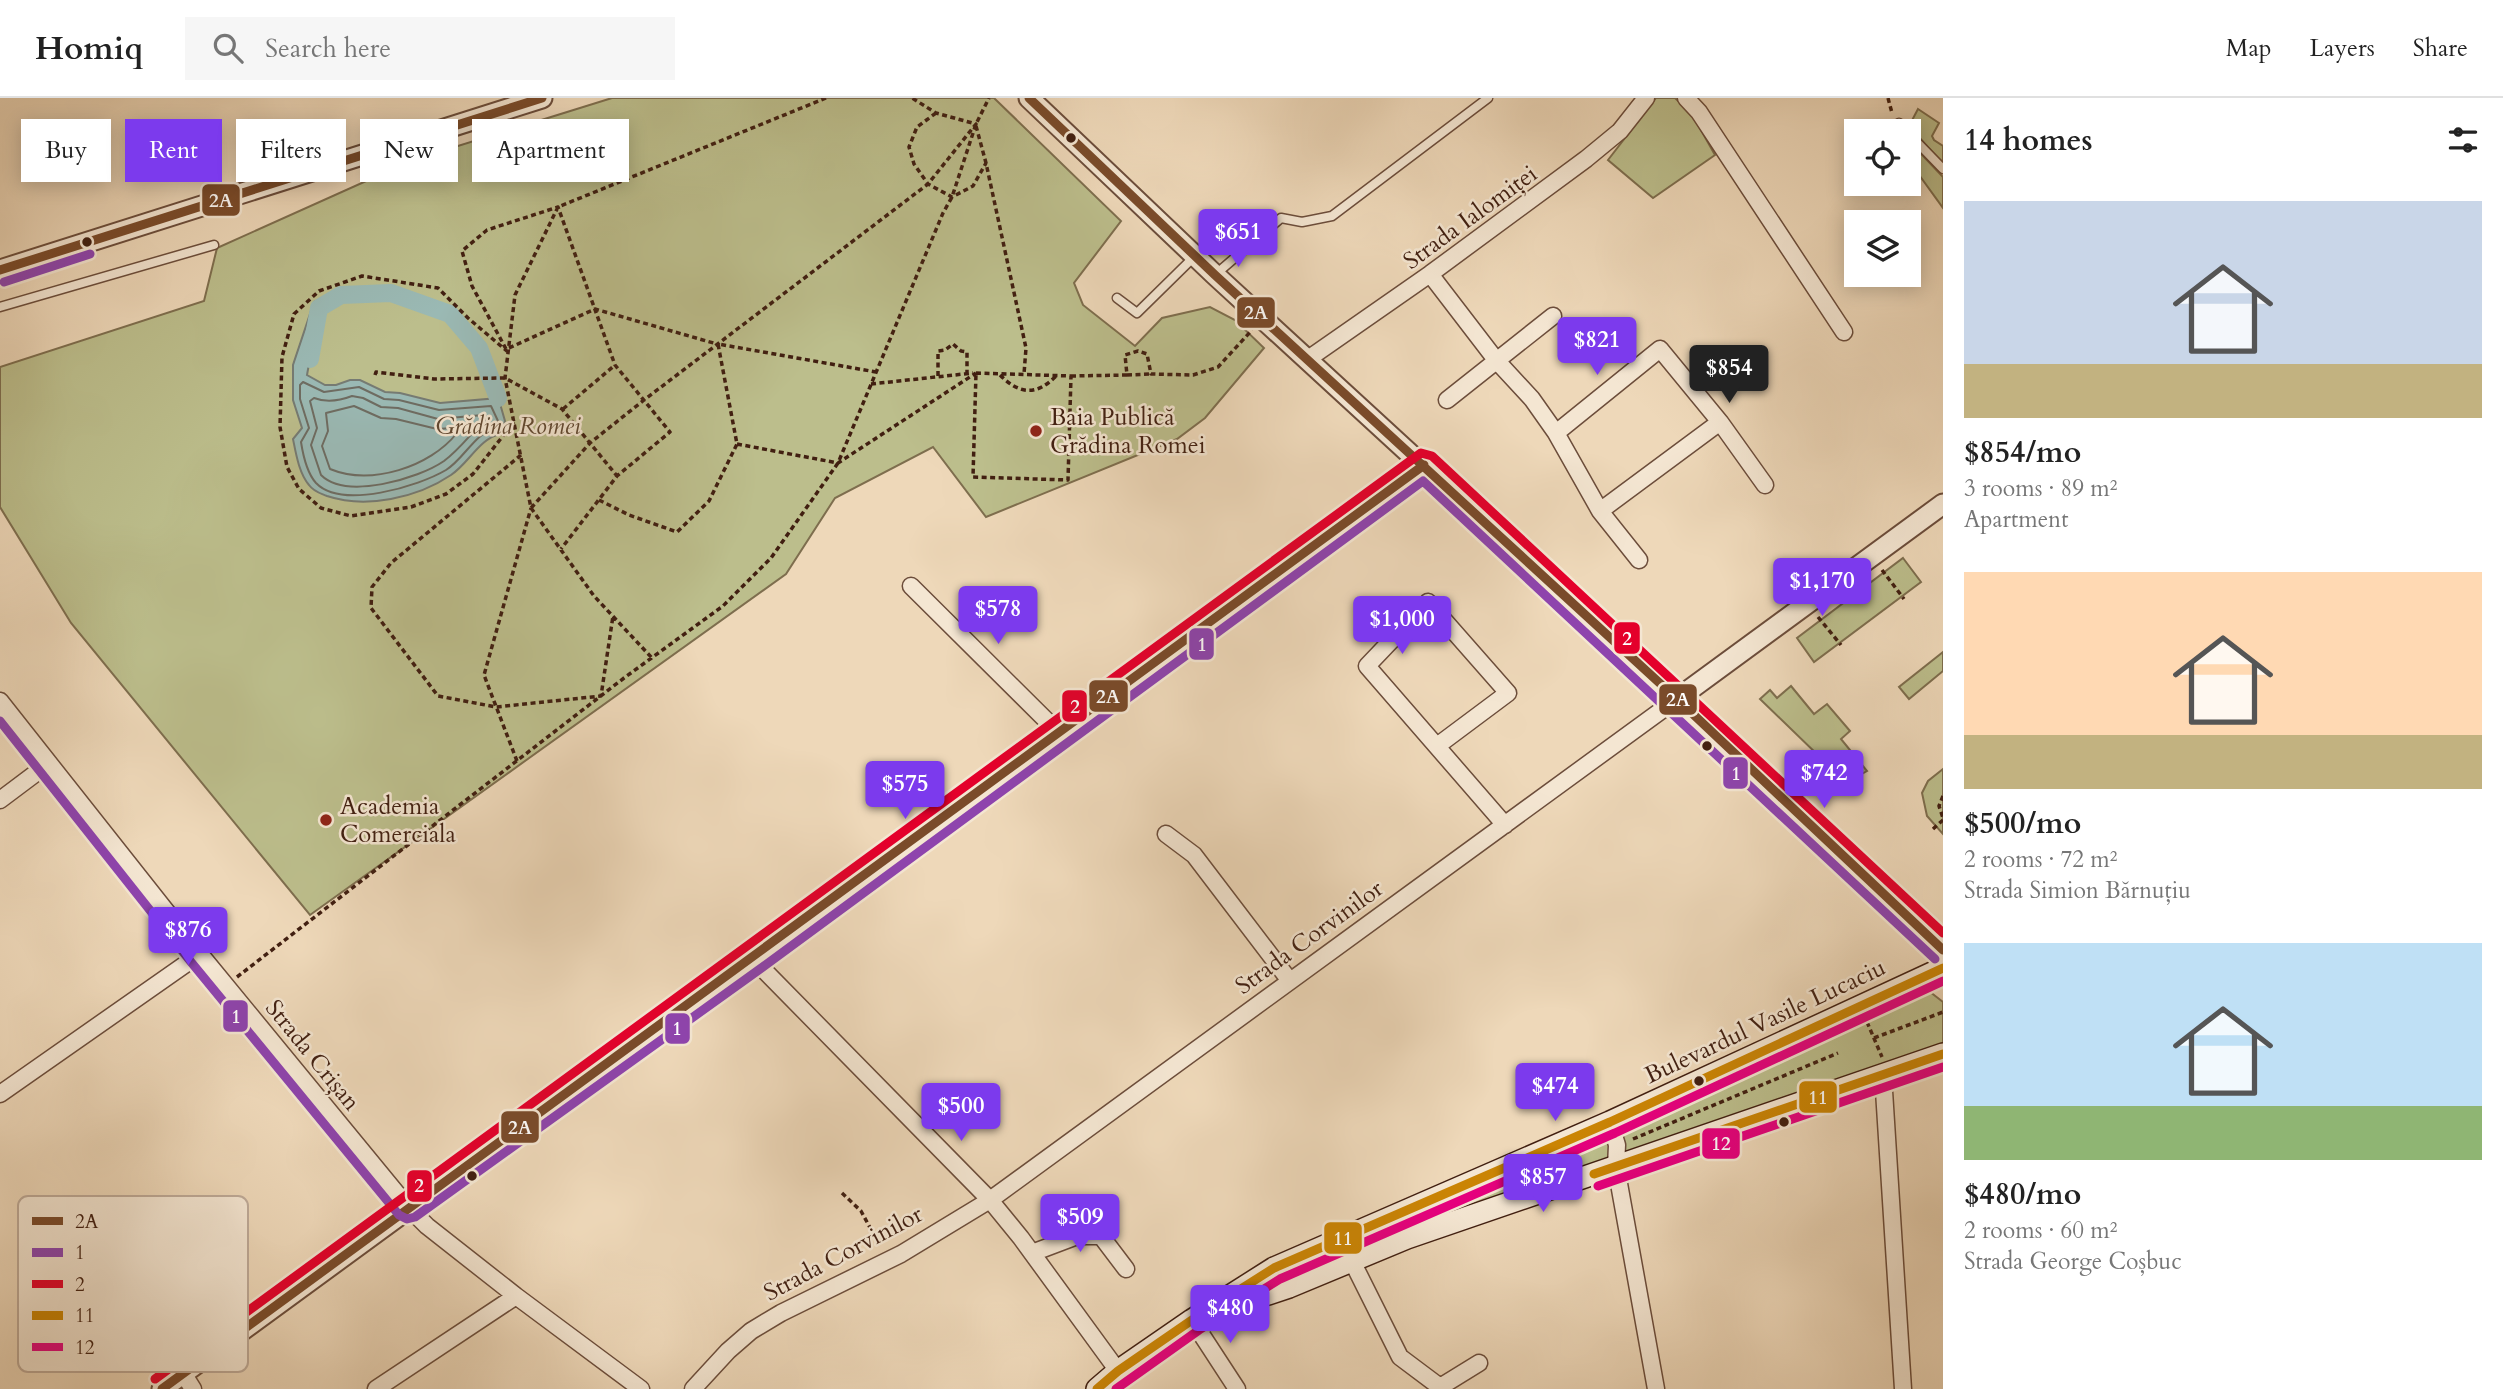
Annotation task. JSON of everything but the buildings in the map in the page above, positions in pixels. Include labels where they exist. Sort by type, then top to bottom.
[{"type":"main road","name":"Bulevardul Vasile Lucaciu","points":[[1097,1389],[1118,1371],[1192,1320],[1274,1268],[1610,1122],[1943,968]]},
{"type":"main road","name":"Bulevardul Vasile Lucaciu","points":[[1192,1320],[1289,1287],[1407,1238],[1616,1167],[1884,1070],[1943,1054]]},
{"type":"street","points":[[0,270],[542,98]]},
{"type":"street","points":[[1029,98],[1215,275],[1677,699],[1943,950]]},
{"type":"street","name":"Strada Ialomiței","points":[[1308,359],[1587,159],[1620,131],[1646,98]]},
{"type":"street","points":[[1686,98],[1699,111],[1844,332]]},
{"type":"street","points":[[1430,274],[1496,360],[1532,399],[1556,433],[1600,511],[1639,559]]},
{"type":"street","points":[[1447,400],[1553,316]]},
{"type":"street","points":[[1556,433],[1660,349],[1720,422],[1765,485]]},
{"type":"street","points":[[1600,511],[1720,422]]},
{"type":"street","points":[[248,1334],[408,1207],[753,959],[1424,465]]},
{"type":"street","name":"Strada Corvinilor","points":[[693,1389],[729,1350],[751,1331],[781,1313],[888,1260],[990,1200],[1943,504]]},
{"type":"street","points":[[911,586],[1059,733]]},
{"type":"street","points":[[1437,746],[1508,693],[1428,602],[1367,666],[1505,825]]},
{"type":"street","name":"Strada Crișan","points":[[0,701],[200,954],[408,1207],[427,1226],[516,1296],[641,1389]]},
{"type":"street","points":[[0,800],[48,764]]},
{"type":"street","points":[[1166,834],[1194,855],[1290,981]]},
{"type":"street","points":[[0,1094],[200,954]]},
{"type":"street","points":[[753,959],[990,1200],[1118,1371]]},
{"type":"street","points":[[1884,1070],[1903,1389]]},
{"type":"street","points":[[1610,1122],[1617,1145],[1616,1167],[1656,1389]]},
{"type":"street","points":[[1032,1253],[1077,1236],[1101,1236],[1126,1269]]},
{"type":"street","points":[[1352,1261],[1399,1357],[1440,1387],[1479,1363]]},
{"type":"street","points":[[376,1389],[516,1296]]},
{"type":"street","points":[[1192,1320],[1237,1389]]},
{"type":"street","points":[[162,1389],[188,1381]]},
{"type":"lane","points":[[1215,275],[1281,218],[1301,222],[1332,216],[1488,98]]},
{"type":"lane","points":[[1921,146],[1943,169]]},
{"type":"lane","points":[[0,307],[214,245]]},
{"type":"lane","points":[[1117,298],[1137,313],[1195,256]]},
{"type":"path","points":[[508,350],[472,286],[462,251],[487,230],[558,207],[826,98]]},
{"type":"path","points":[[912,98],[936,113],[976,124]]},
{"type":"path","points":[[227,985],[601,696],[723,606],[771,558],[838,463],[943,213],[953,197],[976,124],[989,98]]},
{"type":"path","points":[[936,113],[917,127],[909,147],[914,164],[928,184],[953,197]]},
{"type":"path","points":[[976,124],[1026,348],[1024,374]]},
{"type":"path","points":[[517,761],[484,675],[531,508],[590,443],[928,184],[976,124]]},
{"type":"path","points":[[953,197],[973,186],[986,163]]},
{"type":"path","points":[[558,207],[615,365],[670,432],[617,476],[561,549]]},
{"type":"path","points":[[558,207],[515,295],[505,378],[531,508],[594,596],[652,658]]},
{"type":"path","points":[[508,350],[468,318],[438,288],[362,276],[319,291],[294,314],[282,357],[280,427],[287,467],[299,489],[321,509],[351,516],[411,507],[446,494],[473,474],[514,422]]},
{"type":"path","points":[[508,350],[595,309],[718,344],[876,372]]},
{"type":"path","points":[[871,384],[967,373],[1194,375],[1218,367],[1254,329]]},
{"type":"path","points":[[599,500],[629,515],[677,532],[709,501],[737,444],[718,344]]},
{"type":"path","points":[[938,376],[938,351],[953,344],[961,351],[967,352],[967,373]]},
{"type":"path","points":[[1127,375],[1125,355],[1138,351],[1147,354],[1151,374]]},
{"type":"path","points":[[562,409],[615,365]]},
{"type":"path","points":[[737,444],[838,463],[976,373]]},
{"type":"path","points":[[976,373],[973,477],[1068,480],[1071,376]]},
{"type":"path","points":[[998,373],[1015,388],[1026,391],[1040,390],[1058,375]]},
{"type":"path","points":[[375,374],[434,379],[505,378],[562,409],[617,476]]},
{"type":"path","points":[[1026,391],[1027,397]]},
{"type":"path","points":[[521,455],[390,564],[372,587],[371,608],[438,696],[496,707],[601,696]]},
{"type":"path","points":[[1881,569],[1904,598]]},
{"type":"path","points":[[601,696],[613,616]]},
{"type":"path","points":[[1816,616],[1841,646]]},
{"type":"path","points":[[1933,829],[1943,819],[1939,806],[1943,796]]},
{"type":"path","points":[[1874,1038],[1943,1012]]},
{"type":"path","points":[[1863,1014],[1884,1070]]},
{"type":"path","points":[[1617,1145],[1838,1054]]},
{"type":"path","points":[[842,1194],[861,1212],[888,1260]]},
{"type":"green space","name":"Grădina Romei","points":[[612,98],[994,98],[1121,221],[1074,283],[1083,305],[1135,346],[1162,318],[1210,307],[1235,320],[1264,348],[1205,418],[1177,439],[986,517],[933,447],[835,498],[786,574],[310,915],[71,623],[0,507],[0,367],[204,301],[217,248],[364,182],[458,182],[458,146],[472,142],[472,182],[629,182],[629,119],[545,119]]},
{"type":"green space","points":[[1656,98],[1675,98],[1692,114],[1715,155],[1653,198],[1608,160]]},
{"type":"green space","points":[[1918,109],[1939,123],[1932,136],[1943,146],[1943,164],[1921,139],[1921,119],[1913,119]]},
{"type":"green space","points":[[1921,154],[1943,177],[1943,208],[1921,178]]},
{"type":"green space","points":[[1903,558],[1921,582],[1814,662],[1797,638]]},
{"type":"green space","points":[[1943,652],[1943,671],[1909,699],[1899,687]]},
{"type":"green space","points":[[1791,686],[1814,714],[1827,704],[1850,731],[1841,739],[1867,771],[1849,781],[1823,760],[1760,699],[1770,690],[1777,698]]},
{"type":"green space","points":[[1943,769],[1943,834],[1927,816],[1922,793],[1928,781]]},
{"type":"green space","points":[[1925,988],[1943,1002],[1943,1043],[1871,1071],[1281,1276],[1574,1151]]},
{"type":"water","points":[[391,286],[454,311],[484,348],[505,421],[500,434],[480,446],[451,475],[423,490],[391,499],[342,500],[317,492],[300,469],[293,439],[302,428],[293,400],[293,365],[314,302],[340,289]],"holes":[[[391,293],[450,315],[479,348],[498,398],[440,403],[385,392],[360,380],[325,385],[307,375],[319,308],[341,295]]]},
{"type":"waterway","points":[[310,359],[319,308],[341,295],[391,293],[450,314],[479,348],[498,398]]},
{"type":"transit line","name":"2A","points":[[0,270],[542,98]]},
{"type":"transit line","name":"2A","points":[[1029,98],[1215,275],[1677,699],[1943,950]]},
{"type":"transit line","name":"1","points":[[4,282],[90,254]]},
{"type":"transit line","name":"2","points":[[248,1311],[1421,453],[1432,456],[1943,933]]},
{"type":"transit line","name":"2A","points":[[248,1326],[1424,465]]},
{"type":"transit line","name":"1","points":[[0,721],[191,962],[399,1215],[407,1219],[415,1217],[760,969],[1423,481],[1935,959]]},
{"type":"transit line","name":"11","points":[[1097,1389],[1118,1371],[1192,1320],[1274,1268],[1610,1122],[1943,968]]},
{"type":"transit line","name":"12","points":[[1116,1389],[1199,1330],[1280,1279],[1615,1133],[1943,981]]},
{"type":"transit line","name":"11","points":[[1594,1174],[1943,1054]]},
{"type":"transit line","name":"12","points":[[1598,1186],[1943,1067]]},
{"type":"transit line","name":"2","points":[[155,1379],[165,1372]]},
{"type":"transit line","name":"2A","points":[[162,1389],[185,1372]]},
{"type":"place","name":"Baia Publică Grădina Romei","points":[[1036,431]]},
{"type":"place","name":"Academia Comerciala","points":[[326,820]]}]
